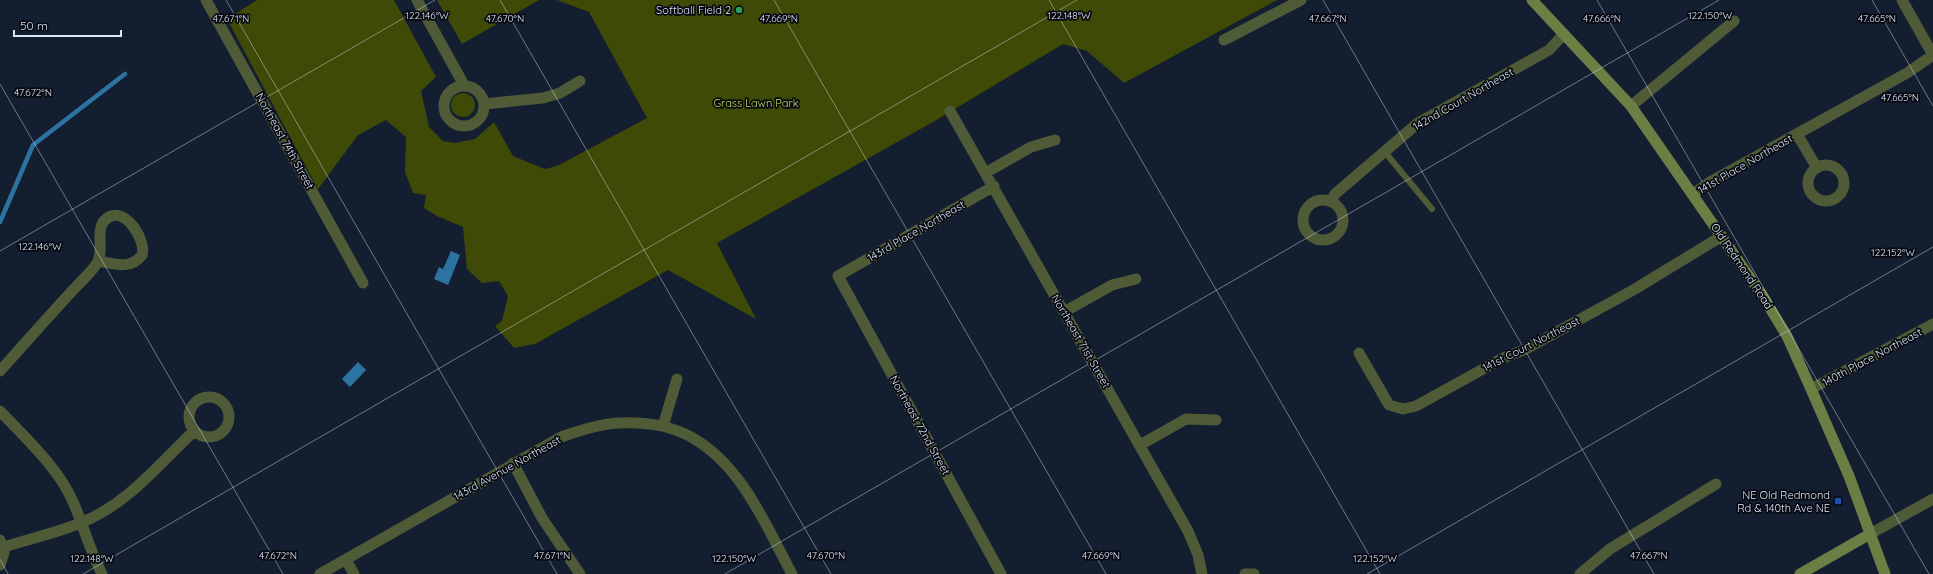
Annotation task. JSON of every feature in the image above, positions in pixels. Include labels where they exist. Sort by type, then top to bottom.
[{"type":"main road","name":"Old Redmond Road","points":[[1532,0],[1631,106],[1762,295],[1787,336],[1811,389],[1849,476],[1884,574]]},
{"type":"main road","points":[[1800,574],[1870,534]]},
{"type":"street","name":"Northeast 74th Street","points":[[206,0],[363,283]]},
{"type":"street","points":[[416,0],[464,85]]},
{"type":"street","points":[[1224,40],[1301,0]]},
{"type":"street","points":[[1902,0],[1933,55]]},
{"type":"street","points":[[1631,106],[1734,21]]},
{"type":"street","name":"142nd Court Northeast","points":[[1331,201],[1335,194],[1418,123],[1549,50],[1564,34]]},
{"type":"street","name":"141st Place Northeast","points":[[1693,194],[1710,182],[1907,73],[1933,55]]},
{"type":"street","points":[[484,104],[543,98],[560,93],[580,82]]},
{"type":"street","points":[[464,85],[474,87],[479,92],[484,104],[484,111],[476,122],[464,126],[451,122],[444,111],[445,97],[454,87],[464,85]]},
{"type":"street","name":"Northeast 71st Street","points":[[950,111],[987,172],[1064,312],[1188,531],[1202,574]]},
{"type":"street","name":"141st Place Northeast","points":[[1797,134],[1817,168]]},
{"type":"street","points":[[987,172],[1032,147],[1055,140]]},
{"type":"street","name":"143rd Place Northeast","points":[[838,276],[994,186]]},
{"type":"street","points":[[0,371],[98,261],[103,223],[109,217],[114,215],[124,217],[128,220],[143,243],[142,254],[134,262],[123,266],[98,261]]},
{"type":"street","name":"141st Court Northeast","points":[[1358,353],[1389,405],[1403,409],[1416,406],[1503,358],[1526,350],[1641,285],[1722,236]]},
{"type":"street","name":"Northeast 72nd Street","points":[[838,276],[1002,574]]},
{"type":"street","points":[[1064,312],[1112,285],[1136,280]]},
{"type":"street","name":"140th Place Northeast","points":[[1811,389],[1933,324]]},
{"type":"street","points":[[663,426],[676,379]]},
{"type":"street","points":[[0,411],[62,481],[102,574]]},
{"type":"street","points":[[1140,445],[1186,419],[1216,420]]},
{"type":"street","name":"143rd Avenue Northeast","points":[[320,574],[561,437],[609,422],[636,421],[663,426],[692,437],[722,460],[744,487],[792,574]]},
{"type":"street","points":[[0,564],[3,559],[2,543],[80,523],[98,515],[121,500],[194,431]]},
{"type":"street","points":[[513,463],[542,518],[580,574]]},
{"type":"street","points":[[1580,574],[1610,549],[1716,484]]},
{"type":"street","points":[[1870,534],[1933,499]]},
{"type":"street","points":[[346,560],[354,574]]},
{"type":"street","points":[[1246,574],[1254,574]]},
{"type":"lane","points":[[1384,151],[1432,208]]},
{"type":"green space","name":"Grass Lawn Park","points":[[257,0],[394,0],[436,77],[421,91],[429,127],[443,141],[455,143],[475,139],[494,122],[513,156],[545,169],[557,166],[647,118],[589,12],[557,0],[1277,0],[1124,83],[1087,51],[1063,44],[933,122],[717,243],[756,319],[668,270],[535,344],[514,348],[495,326],[502,321],[508,296],[499,281],[482,283],[467,269],[463,227],[437,216],[424,208],[426,195],[413,193],[405,172],[406,137],[386,120],[358,135],[318,189],[227,19]]},
{"type":"green space","points":[[437,0],[539,0],[462,44]]},
{"type":"green space","points":[[463,93],[472,96],[475,105],[472,114],[463,117],[454,114],[451,105],[454,96]]},
{"type":"water","points":[[451,251],[460,255],[448,285],[434,279],[439,267],[443,269]]},
{"type":"water","points":[[358,362],[366,370],[350,387],[342,379]]},
{"type":"waterway","points":[[0,222],[33,145],[125,74]]},
{"type":"place","name":"Softball Field 2","points":[[739,10]]},
{"type":"place","name":"NE Old Redmond Rd & 140th Ave NE","points":[[1838,501]]}]
